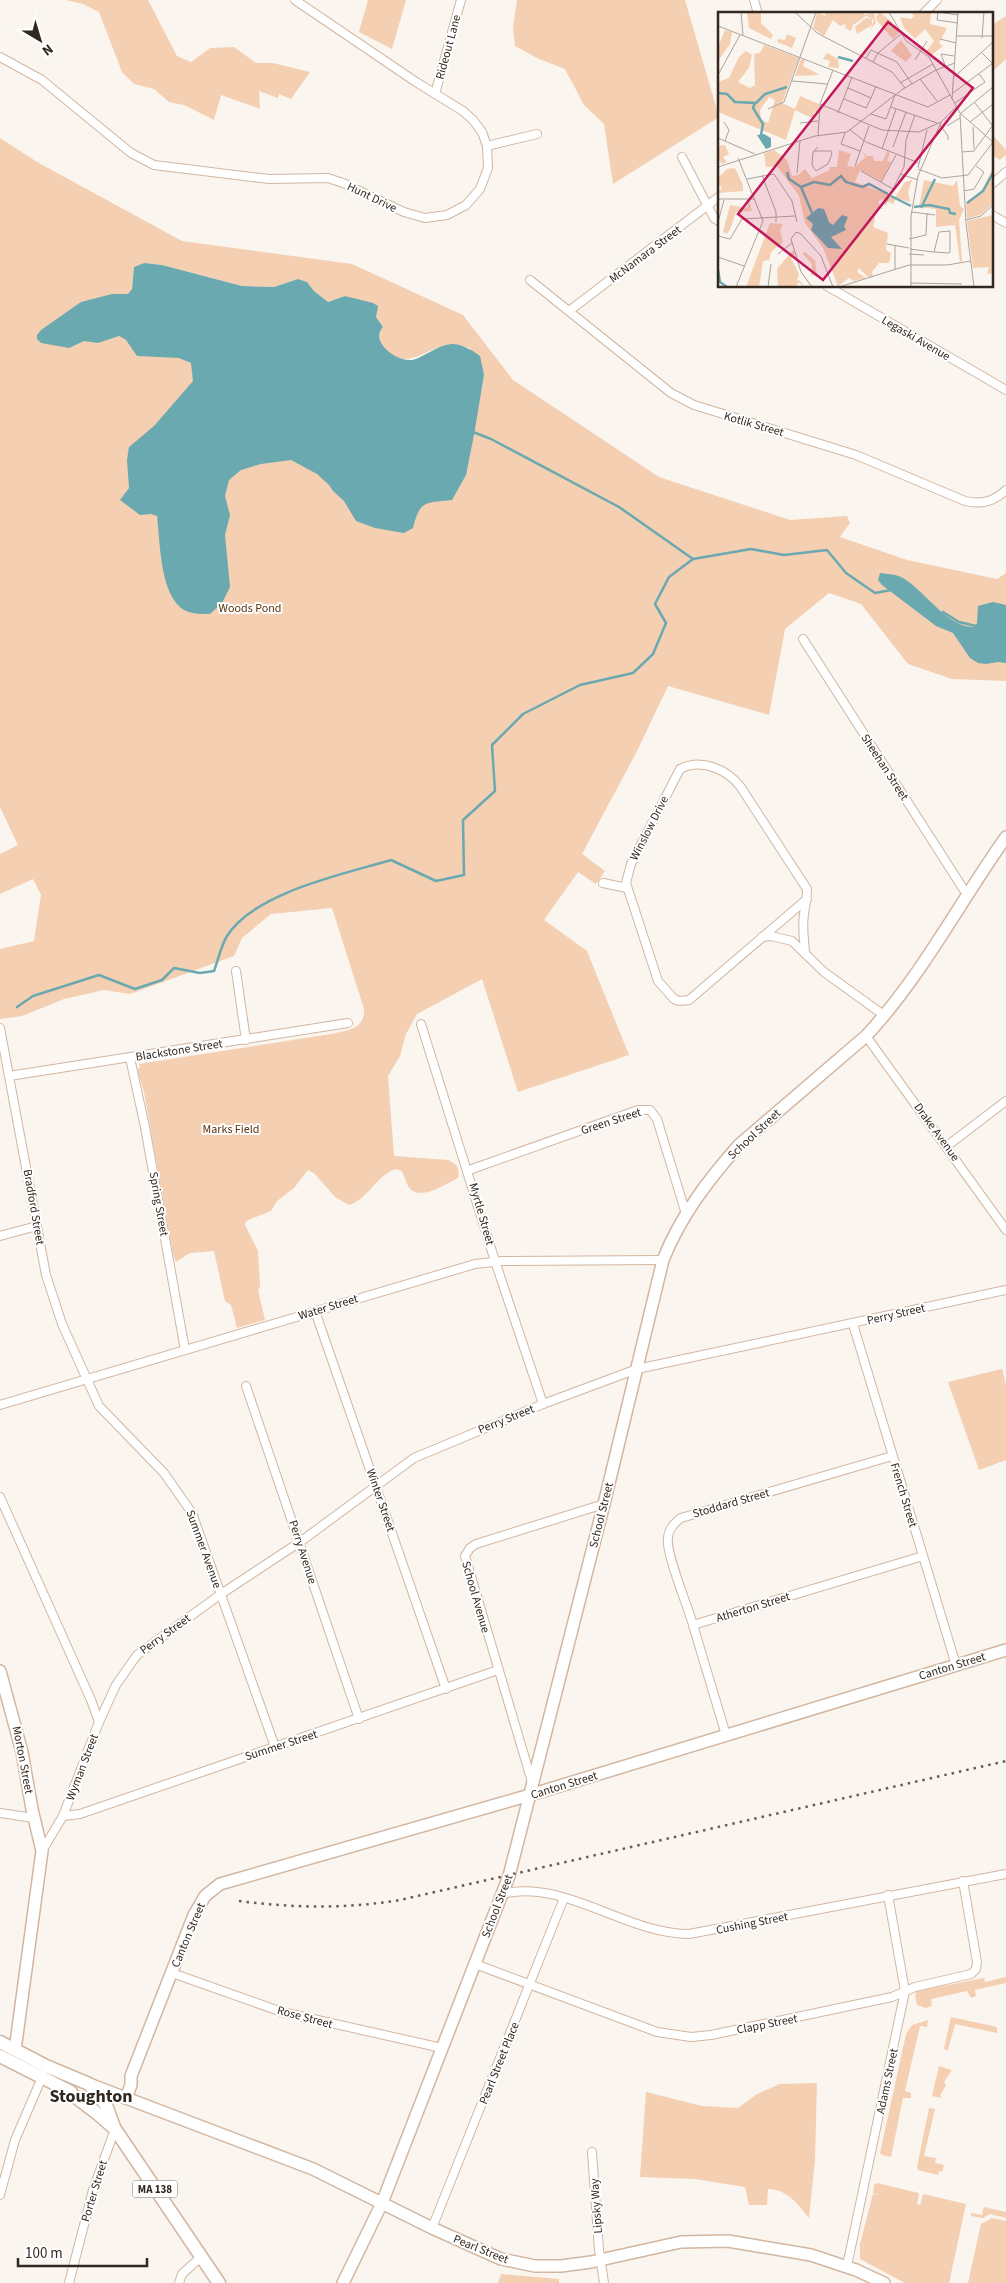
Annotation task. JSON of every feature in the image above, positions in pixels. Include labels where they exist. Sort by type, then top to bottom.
[{"type":"main road","name":"MA 138","points":[[0,2042],[44,2071],[115,2129]]},
{"type":"main road","name":"MA 138","points":[[0,2056],[89,2084],[106,2104],[115,2129],[219,2283]]},
{"type":"main road","name":"MA 138","points":[[65,2089],[99,2104],[106,2104]]},
{"type":"street","name":"Hunt Drive","points":[[0,57],[42,80],[131,153],[146,162],[163,167],[269,179],[328,178],[343,182],[418,217],[447,216],[472,200],[486,175],[488,160],[487,146],[478,126],[468,115],[295,0]]},
{"type":"street","name":"Rideout Lane","points":[[435,94],[460,0]]},
{"type":"street","points":[[925,12],[936,0]]},
{"type":"street","points":[[487,146],[537,134]]},
{"type":"street","points":[[682,157],[707,206],[714,218],[718,221]]},
{"type":"street","points":[[994,182],[1006,172]]},
{"type":"street","name":"McNamara Street","points":[[569,311],[718,198]]},
{"type":"street","points":[[994,216],[1006,223]]},
{"type":"street","name":"Kotlik Street","points":[[530,280],[671,393],[694,406],[842,450],[965,501],[982,503],[1000,496],[1006,490]]},
{"type":"street","name":"Legaski Avenue","points":[[830,288],[1006,390]]},
{"type":"street","name":"Sheehan Street","points":[[803,639],[964,890],[970,893]]},
{"type":"street","name":"Winslow Drive","points":[[627,888],[631,864],[676,773],[693,763],[725,772],[740,786],[807,889],[803,928],[805,952]]},
{"type":"street","name":"School Street","points":[[343,2283],[382,2203],[509,1876],[604,1504],[663,1260],[676,1231],[721,1165],[759,1127],[866,1036],[885,1016],[970,893],[1006,837]]},
{"type":"street","points":[[603,883],[627,888],[639,918],[658,982],[674,999],[679,1001],[689,1000],[807,899]]},
{"type":"street","points":[[761,937],[782,937],[792,941],[824,972],[885,1016]]},
{"type":"street","points":[[236,971],[246,1040]]},
{"type":"street","name":"Blackstone Street","points":[[9,1076],[348,1023]]},
{"type":"street","name":"Myrtle Street","points":[[421,1024],[496,1261],[544,1404]]},
{"type":"street","name":"Bradford Street","points":[[0,1028],[52,1299],[87,1379]]},
{"type":"street","name":"Drake Avenue","points":[[866,1036],[1006,1230]]},
{"type":"street","name":"Spring Street","points":[[130,1058],[145,1127],[185,1350]]},
{"type":"street","points":[[946,1146],[1006,1101]]},
{"type":"street","name":"Green Street","points":[[468,1170],[638,1110],[650,1110],[657,1119],[686,1214]]},
{"type":"street","points":[[0,1236],[37,1226]]},
{"type":"street","name":"Water Street","points":[[0,1405],[464,1267],[496,1261],[663,1260]]},
{"type":"street","name":"Perry Street","points":[[99,1722],[116,1685],[137,1655],[221,1594],[300,1542],[414,1458],[544,1404],[637,1369],[1006,1290]]},
{"type":"street","name":"Winter Street","points":[[315,1311],[446,1688]]},
{"type":"street","name":"French Street","points":[[853,1324],[956,1665]]},
{"type":"street","name":"Summer Avenue","points":[[87,1379],[103,1411],[164,1473],[184,1499],[195,1518],[275,1747]]},
{"type":"street","name":"Perry Avenue","points":[[246,1386],[359,1719]]},
{"type":"street","name":"Stoddard Street","points":[[693,1625],[668,1545],[670,1529],[675,1522],[681,1518],[892,1456]]},
{"type":"street","name":"Wyman Street","points":[[0,1497],[91,1700],[99,1722],[63,1816],[42,1850],[14,2050]]},
{"type":"street","name":"School Avenue","points":[[532,1782],[466,1562],[466,1552],[476,1544],[604,1504]]},
{"type":"street","name":"Atherton Street","points":[[693,1625],[922,1556]]},
{"type":"street","points":[[693,1625],[726,1735]]},
{"type":"street","name":"Canton Street","points":[[172,1973],[199,1906],[210,1891],[220,1884],[530,1795],[1006,1650]]},
{"type":"street","name":"Summer Street","points":[[63,1816],[80,1814],[498,1670]]},
{"type":"street","name":"Morton Street","points":[[0,1671],[22,1752],[42,1850]]},
{"type":"street","points":[[0,1813],[34,1818]]},
{"type":"street","name":"Cushing Street","points":[[502,1894],[517,1890],[535,1890],[564,1898],[655,1930],[682,1934],[751,1924],[888,1895],[1006,1874]]},
{"type":"street","name":"Clapp Street","points":[[475,1964],[639,2026],[664,2033],[691,2037],[812,2015],[892,1997],[915,1986],[967,1976],[976,1969],[977,1962],[963,1882]]},
{"type":"street","name":"Adams Street","points":[[847,2266],[905,1991],[888,1895]]},
{"type":"street","name":"Pearl Street Place","points":[[432,2228],[564,1898]]},
{"type":"street","points":[[106,2104],[126,2098],[130,2089],[131,2076],[172,1973]]},
{"type":"street","name":"Rose Street","points":[[172,1973],[282,2012],[442,2048]]},
{"type":"street","points":[[0,2195],[14,2140],[44,2071]]},
{"type":"street","points":[[109,2091],[124,2083],[131,2076]]},
{"type":"street","name":"Pearl Street","points":[[89,2084],[295,2161],[432,2228],[501,2259],[525,2265],[561,2266],[601,2260],[658,2246],[709,2240],[728,2241],[812,2255],[847,2266],[884,2283]]},
{"type":"street","name":"Porter Street","points":[[69,2283],[93,2190],[115,2129]]},
{"type":"street","name":"Lipsky Way","points":[[592,2152],[604,2283]]},
{"type":"street","points":[[179,2283],[182,2274],[201,2257]]},
{"type":"green space","points":[[66,0],[148,0],[177,56],[191,62],[210,48],[234,47],[256,63],[273,63],[310,72],[291,99],[279,94],[278,98],[259,91],[260,109],[221,95],[214,120],[184,105],[169,102],[154,89],[134,84],[122,72],[99,12],[83,4]]},
{"type":"green space","points":[[368,0],[406,0],[392,49],[359,32]]},
{"type":"green space","points":[[517,0],[685,0],[718,118],[613,184],[604,124],[584,105],[565,69],[539,59],[515,46],[513,27]]},
{"type":"green space","points":[[1006,16],[1006,59],[994,70],[994,24]]},
{"type":"green space","points":[[994,136],[1006,150],[1006,155],[1000,160],[994,156]]},
{"type":"green space","name":"Woods Pond","points":[[0,138],[37,162],[182,241],[352,264],[463,315],[513,380],[659,477],[790,520],[847,516],[850,523],[840,537],[907,560],[997,579],[1006,573],[1006,681],[952,679],[908,664],[861,604],[829,593],[785,629],[769,715],[668,686],[636,753],[582,854],[605,871],[596,884],[578,872],[544,920],[587,951],[629,1055],[518,1092],[482,979],[417,1014],[406,1034],[400,1056],[388,1076],[394,1156],[448,1160],[457,1167],[459,1172],[458,1178],[432,1191],[418,1193],[408,1186],[402,1171],[395,1169],[382,1177],[362,1198],[349,1205],[335,1197],[315,1174],[308,1170],[294,1188],[277,1201],[271,1211],[246,1221],[245,1225],[258,1251],[260,1287],[258,1290],[265,1320],[237,1328],[231,1305],[225,1301],[214,1251],[190,1253],[176,1262],[144,1092],[137,1069],[140,1068],[139,1064],[331,1034],[349,1030],[358,1025],[364,1016],[364,1009],[332,908],[271,914],[242,938],[234,956],[130,994],[104,990],[64,999],[22,1016],[0,1019],[0,949],[34,941],[41,895],[33,879],[0,894],[0,854],[18,845],[0,807]],"holes":[[[144,263],[162,265],[242,286],[274,287],[298,279],[307,282],[314,291],[328,302],[345,296],[376,317],[383,327],[379,333],[381,342],[389,354],[398,358],[415,357],[451,344],[470,348],[484,375],[482,388],[126,340],[119,336],[112,294],[128,294],[132,289],[134,267]]]},
{"type":"green space","points":[[1002,1369],[1006,1385],[1006,1460],[979,1470],[948,1382]]},
{"type":"green space","points":[[1006,1977],[1006,1983],[975,1990],[976,1996],[971,1998],[967,1991],[931,1999],[932,2006],[926,2008],[917,2005],[915,1995],[917,1991],[984,1978],[985,1982]]},
{"type":"green space","points":[[951,2017],[997,2027],[997,2033],[955,2024],[948,2050],[944,2049]]},
{"type":"green space","points":[[928,2020],[927,2027],[920,2026],[905,2091],[911,2093],[911,2098],[903,2098],[891,2157],[882,2155],[880,2153],[906,2034],[912,2025]]},
{"type":"green space","points":[[939,2066],[952,2070],[944,2082],[946,2085],[940,2096],[942,2098],[932,2096]]},
{"type":"green space","points":[[817,2083],[815,2160],[809,2218],[791,2198],[775,2190],[768,2189],[767,2205],[749,2205],[745,2187],[695,2179],[640,2177],[646,2092],[702,2106],[738,2108],[757,2094],[780,2084]]},
{"type":"green space","points":[[929,2108],[935,2109],[924,2156],[936,2158],[935,2163],[944,2165],[942,2172],[939,2171],[938,2175],[918,2170],[917,2167]]},
{"type":"green space","points":[[877,2183],[919,2193],[917,2204],[920,2205],[923,2194],[966,2204],[949,2283],[905,2283],[860,2259],[860,2244],[873,2194],[880,2196],[873,2193],[874,2185]]},
{"type":"green space","points":[[984,2207],[1006,2212],[1006,2218],[990,2214],[983,2218],[971,2216],[971,2213],[982,2215]]},
{"type":"green space","points":[[992,2218],[1006,2221],[1006,2283],[968,2283],[981,2224]]},
{"type":"green space","points":[[501,2274],[559,2279],[559,2283],[498,2283]]},
{"type":"water","name":"Woods Pond","points":[[144,263],[162,265],[242,286],[274,287],[298,279],[307,282],[314,291],[328,302],[345,296],[378,306],[376,317],[383,327],[379,333],[380,340],[387,350],[399,358],[416,359],[442,346],[452,344],[467,348],[480,356],[484,375],[474,435],[466,475],[452,500],[425,505],[418,512],[413,528],[404,533],[375,528],[356,521],[344,501],[329,485],[317,474],[291,460],[261,464],[241,470],[229,480],[225,496],[230,515],[225,535],[230,587],[222,603],[210,614],[194,613],[180,607],[168,589],[160,551],[157,516],[151,514],[140,515],[120,500],[129,488],[127,460],[129,447],[154,426],[193,381],[191,363],[179,358],[137,356],[126,340],[119,336],[98,343],[84,341],[69,348],[41,343],[37,339],[37,335],[41,330],[81,302],[112,294],[128,294],[132,289],[134,267]]},
{"type":"water","points":[[880,573],[903,578],[946,615],[964,626],[974,627],[977,623],[978,606],[993,602],[1006,605],[1006,663],[978,663],[970,658],[953,633],[936,626],[882,585],[878,580]]},
{"type":"waterway","points":[[473,432],[491,439],[619,507],[693,559],[751,549],[784,555],[827,550],[846,573],[875,593],[891,590]]},
{"type":"waterway","points":[[17,1007],[33,996],[99,975],[135,989],[162,980],[174,968],[200,973],[214,971],[227,936],[240,921],[279,896],[349,872],[391,860],[436,881],[464,875],[463,820],[495,791],[492,745],[523,714],[580,685],[633,673],[653,654],[666,623],[655,604],[669,577],[693,559]]},
{"type":"waterway","points":[[943,612],[959,622],[976,626]]},
{"type":"railway","points":[[239,1901],[320,1907],[400,1900],[1006,1761]]},
{"type":"district","name":"Stoughton","points":[[91,2096]]},
{"type":"park label","name":"Marks Field","points":[[231,1129]]}]
